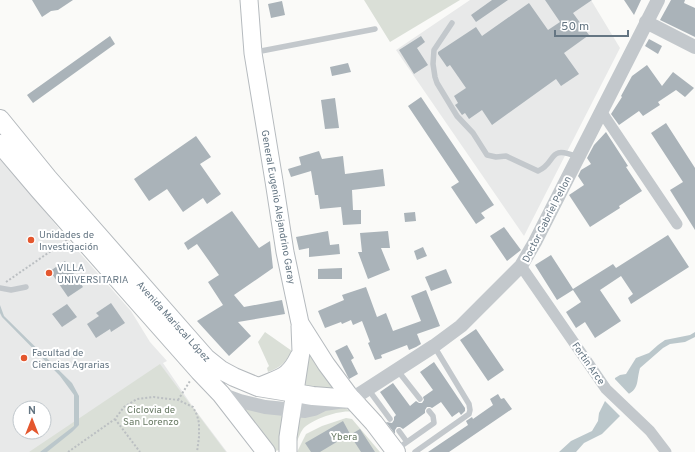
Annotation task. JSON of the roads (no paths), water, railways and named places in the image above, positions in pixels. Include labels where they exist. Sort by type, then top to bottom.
[{"type":"highway","name":"Avenida Mariscal López","points":[[0,119],[48,178],[206,358],[221,370],[234,377],[254,395],[294,402],[330,398],[352,399]]},
{"type":"highway","name":"Avenida Mariscal López","points":[[0,144],[199,371],[221,394],[266,452]]},
{"type":"highway","points":[[352,399],[400,448]]},
{"type":"main road","name":"General Eugenio Alejandrino Garay","points":[[248,0],[253,53],[285,252],[300,324],[326,364],[352,399]]},
{"type":"main road","points":[[288,452],[301,352],[300,324]]},
{"type":"main road","points":[[254,395],[285,376],[294,367],[301,352]]},
{"type":"street","name":"Doctor Gabriel Pellon","points":[[352,399],[434,346],[461,326],[521,266],[535,242],[658,0]]},
{"type":"street","points":[[646,22],[695,47]]},
{"type":"street","points":[[601,111],[677,224]]},
{"type":"street","name":"Fortin Arce","points":[[521,266],[606,389],[650,431],[666,452]]},
{"type":"street","points":[[221,394],[254,395]]},
{"type":"lane","points":[[452,22],[434,50],[433,64],[435,76],[437,83],[457,116],[473,133],[487,155],[496,157],[506,156],[538,171],[541,170],[552,157],[559,152],[568,153],[577,158]]},
{"type":"lane","points":[[253,53],[375,29]]},
{"type":"lane","points":[[0,288],[11,290],[26,287]]},
{"type":"lane","points":[[414,452],[469,414],[470,410],[469,404],[434,346]]},
{"type":"lane","points":[[397,370],[420,399]]},
{"type":"lane","points":[[368,388],[390,419]]},
{"type":"lane","points":[[400,448],[434,423],[433,416],[429,411]]},
{"type":"lane","points":[[399,431],[400,448]]},
{"type":"place","name":"Unidades de Investigación","points":[[31,240]]},
{"type":"place","name":"VILLA UNIVERSITARIA","points":[[49,273]]},
{"type":"place","name":"Facultad de Ciencias Agrarias","points":[[24,358]]},
{"type":"park label","name":"Ciclovia de San Lorenzo","points":[[151,414]]},
{"type":"park label","name":"Ybera","points":[[344,436]]}]
